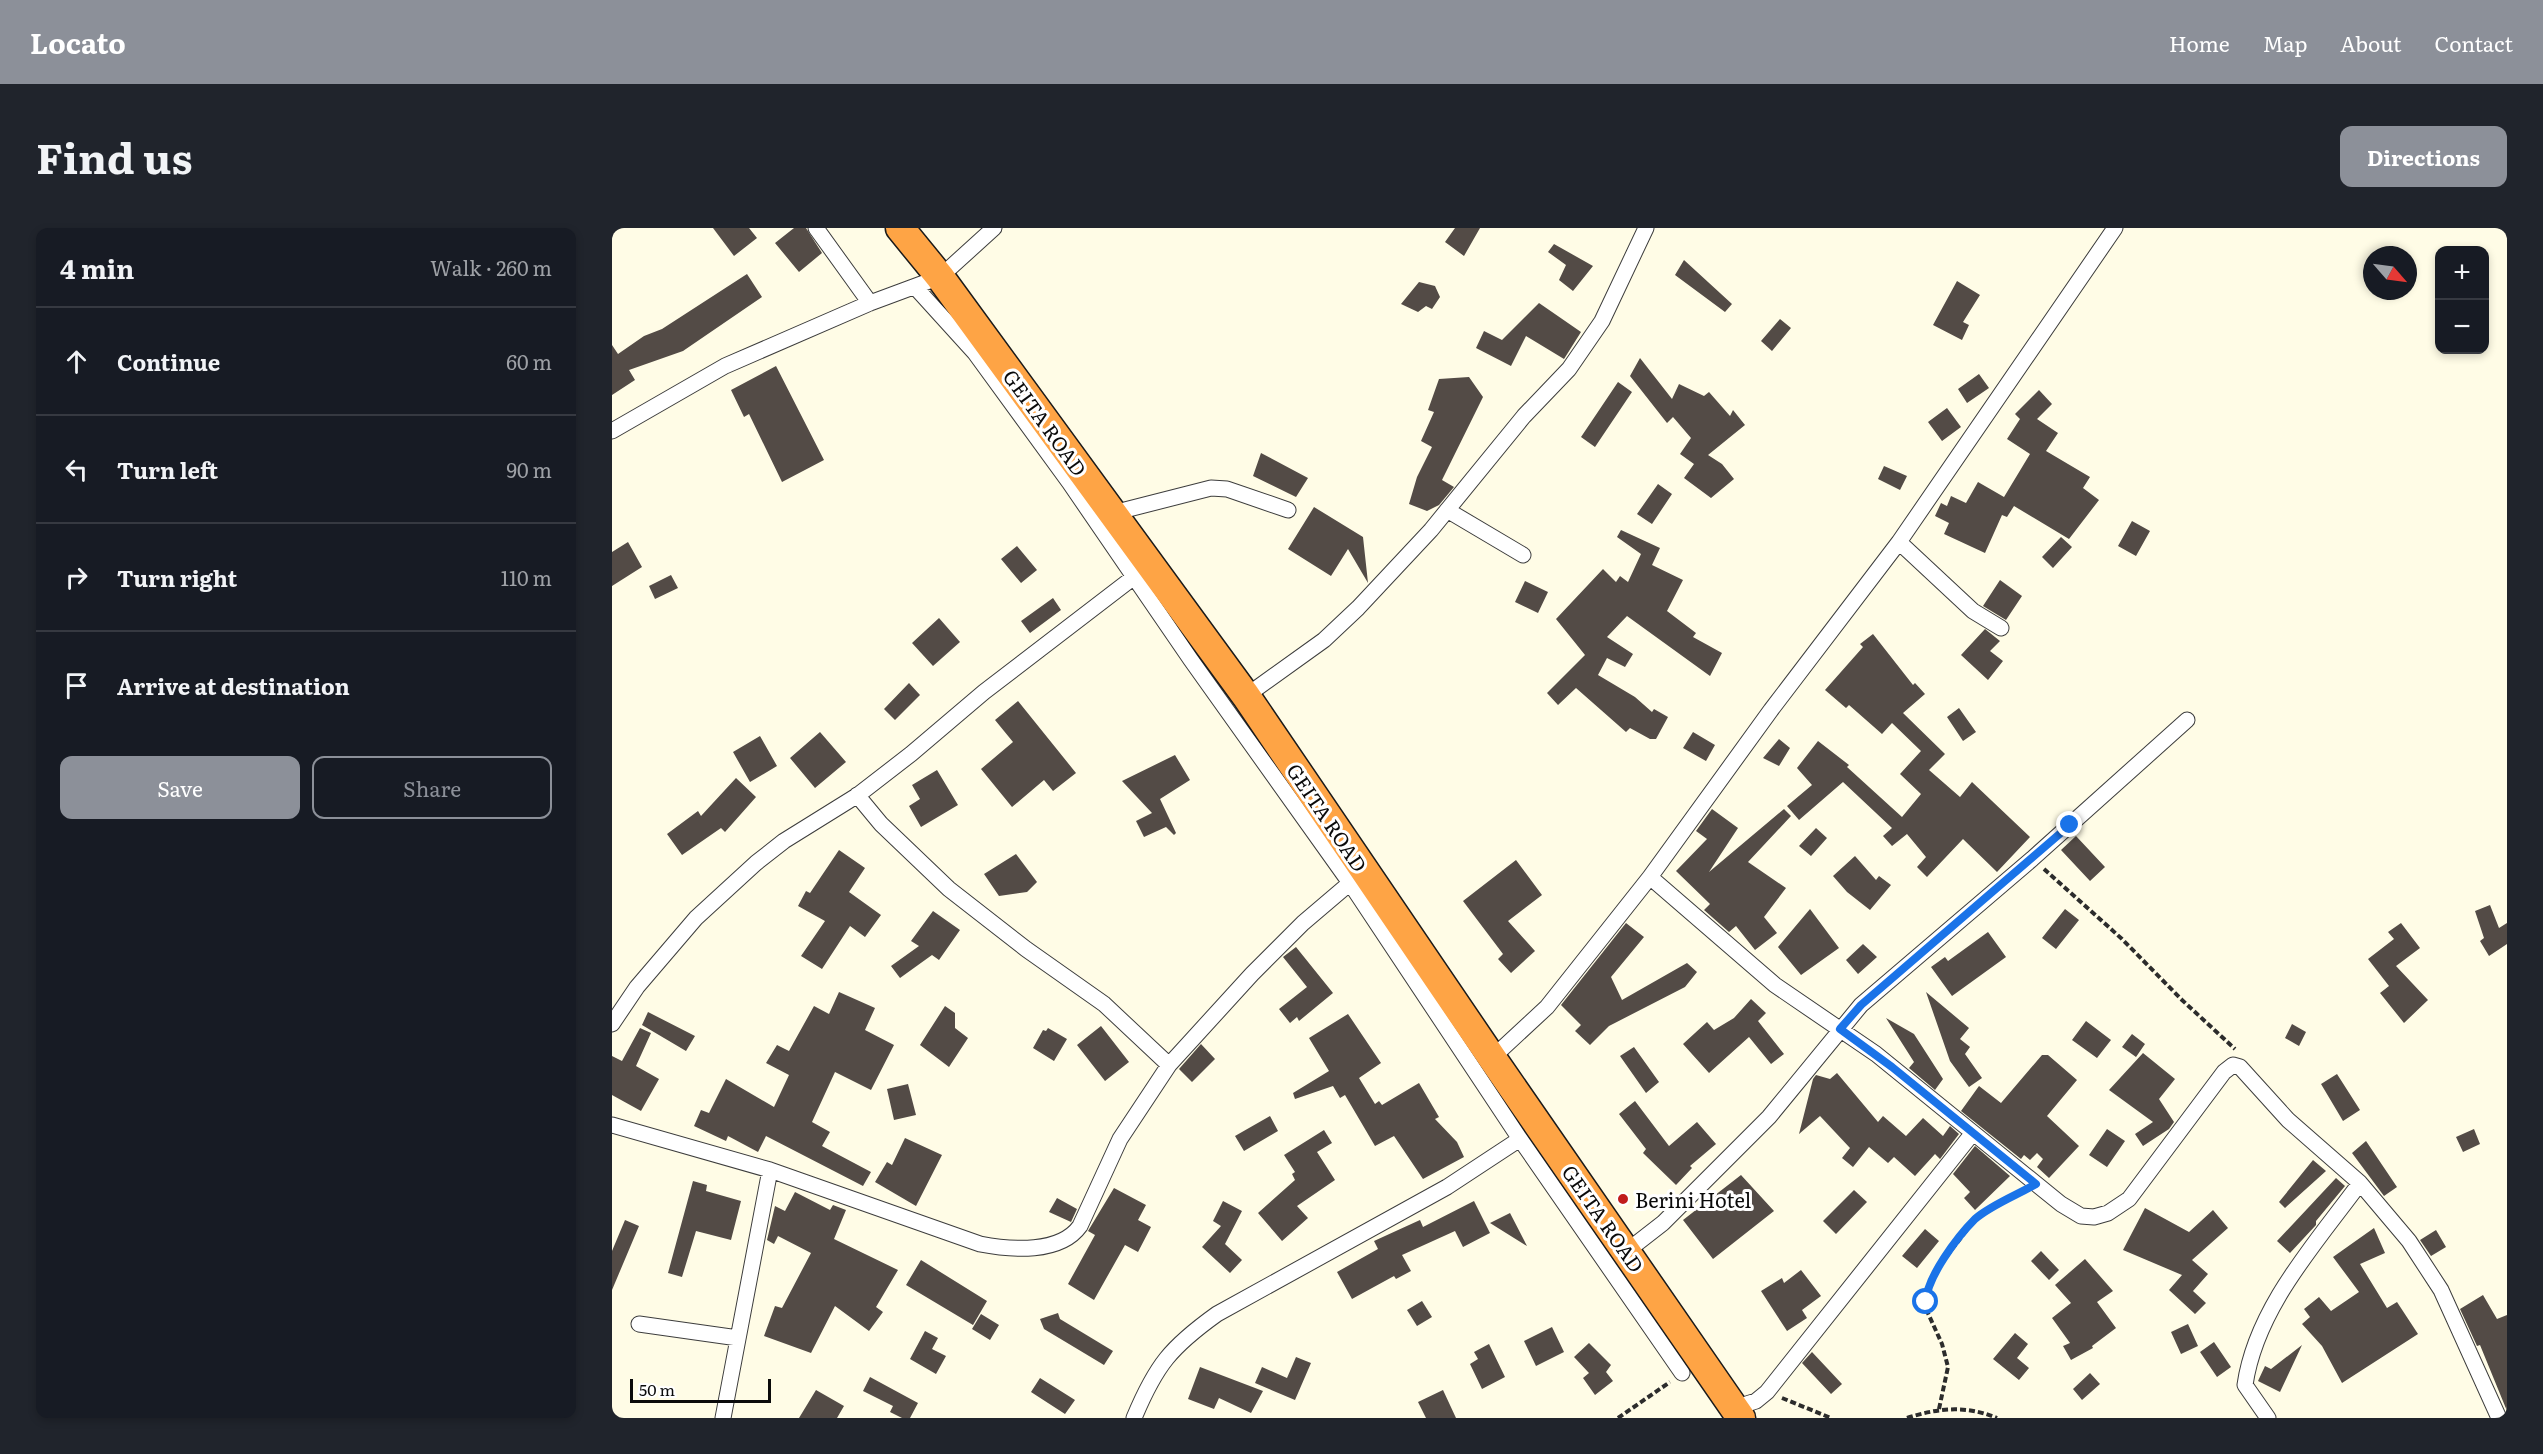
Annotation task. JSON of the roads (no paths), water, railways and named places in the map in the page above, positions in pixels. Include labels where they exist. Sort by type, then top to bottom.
[{"type":"highway","name":"GEITA ROAD","points":[[900,228],[928,283],[1113,513],[1246,696],[1492,1058],[1738,1413]]},
{"type":"street","points":[[816,228],[870,303]]},
{"type":"street","points":[[612,431],[725,366],[870,303],[928,283],[994,228]]},
{"type":"street","points":[[1246,696],[1278,676],[1333,632],[1447,510],[1524,416],[1569,369],[1602,321],[1646,228]]},
{"type":"street","points":[[1492,1058],[1547,1007],[1650,877],[1771,710],[1899,542],[2115,228]]},
{"type":"street","points":[[928,283],[975,353],[1069,482],[1350,883],[1520,1139],[1682,1373]]},
{"type":"street","points":[[1113,513],[1211,488],[1227,489],[1288,510]]},
{"type":"street","points":[[1447,510],[1523,555]]},
{"type":"street","points":[[1899,542],[1973,611],[2001,628]]},
{"type":"street","points":[[612,1024],[656,964],[728,888],[784,841],[857,795],[911,754],[984,692],[1134,577]]},
{"type":"street","points":[[1627,1251],[1671,1216],[1763,1125],[1861,1005],[2032,859],[2187,720]]},
{"type":"street","points":[[857,795],[948,890],[1017,943],[1104,1004],[1169,1065]]},
{"type":"street","points":[[1650,877],[1775,985],[1884,1060],[1972,1134],[2081,1216],[2108,1213],[2129,1198],[2144,1182],[2224,1072],[2234,1065],[2246,1071],[2288,1120],[2361,1183],[2409,1241],[2441,1290],[2499,1418]]},
{"type":"street","points":[[612,1125],[770,1170],[980,1244],[999,1247],[1061,1243],[1073,1236],[1080,1226],[1120,1139],[1169,1065],[1269,957],[1303,923],[1350,883]]},
{"type":"street","points":[[1738,1413],[1767,1392],[1972,1134]]},
{"type":"street","points":[[1134,1418],[1157,1369],[1193,1332],[1217,1314],[1447,1187],[1520,1139]]},
{"type":"street","points":[[723,1418],[770,1170]]},
{"type":"street","points":[[2268,1418],[2245,1385],[2252,1354],[2265,1323],[2290,1278],[2361,1183]]},
{"type":"street","points":[[639,1324],[738,1338]]},
{"type":"place","name":"Berini Hotel","points":[[1623,1199]]}]
